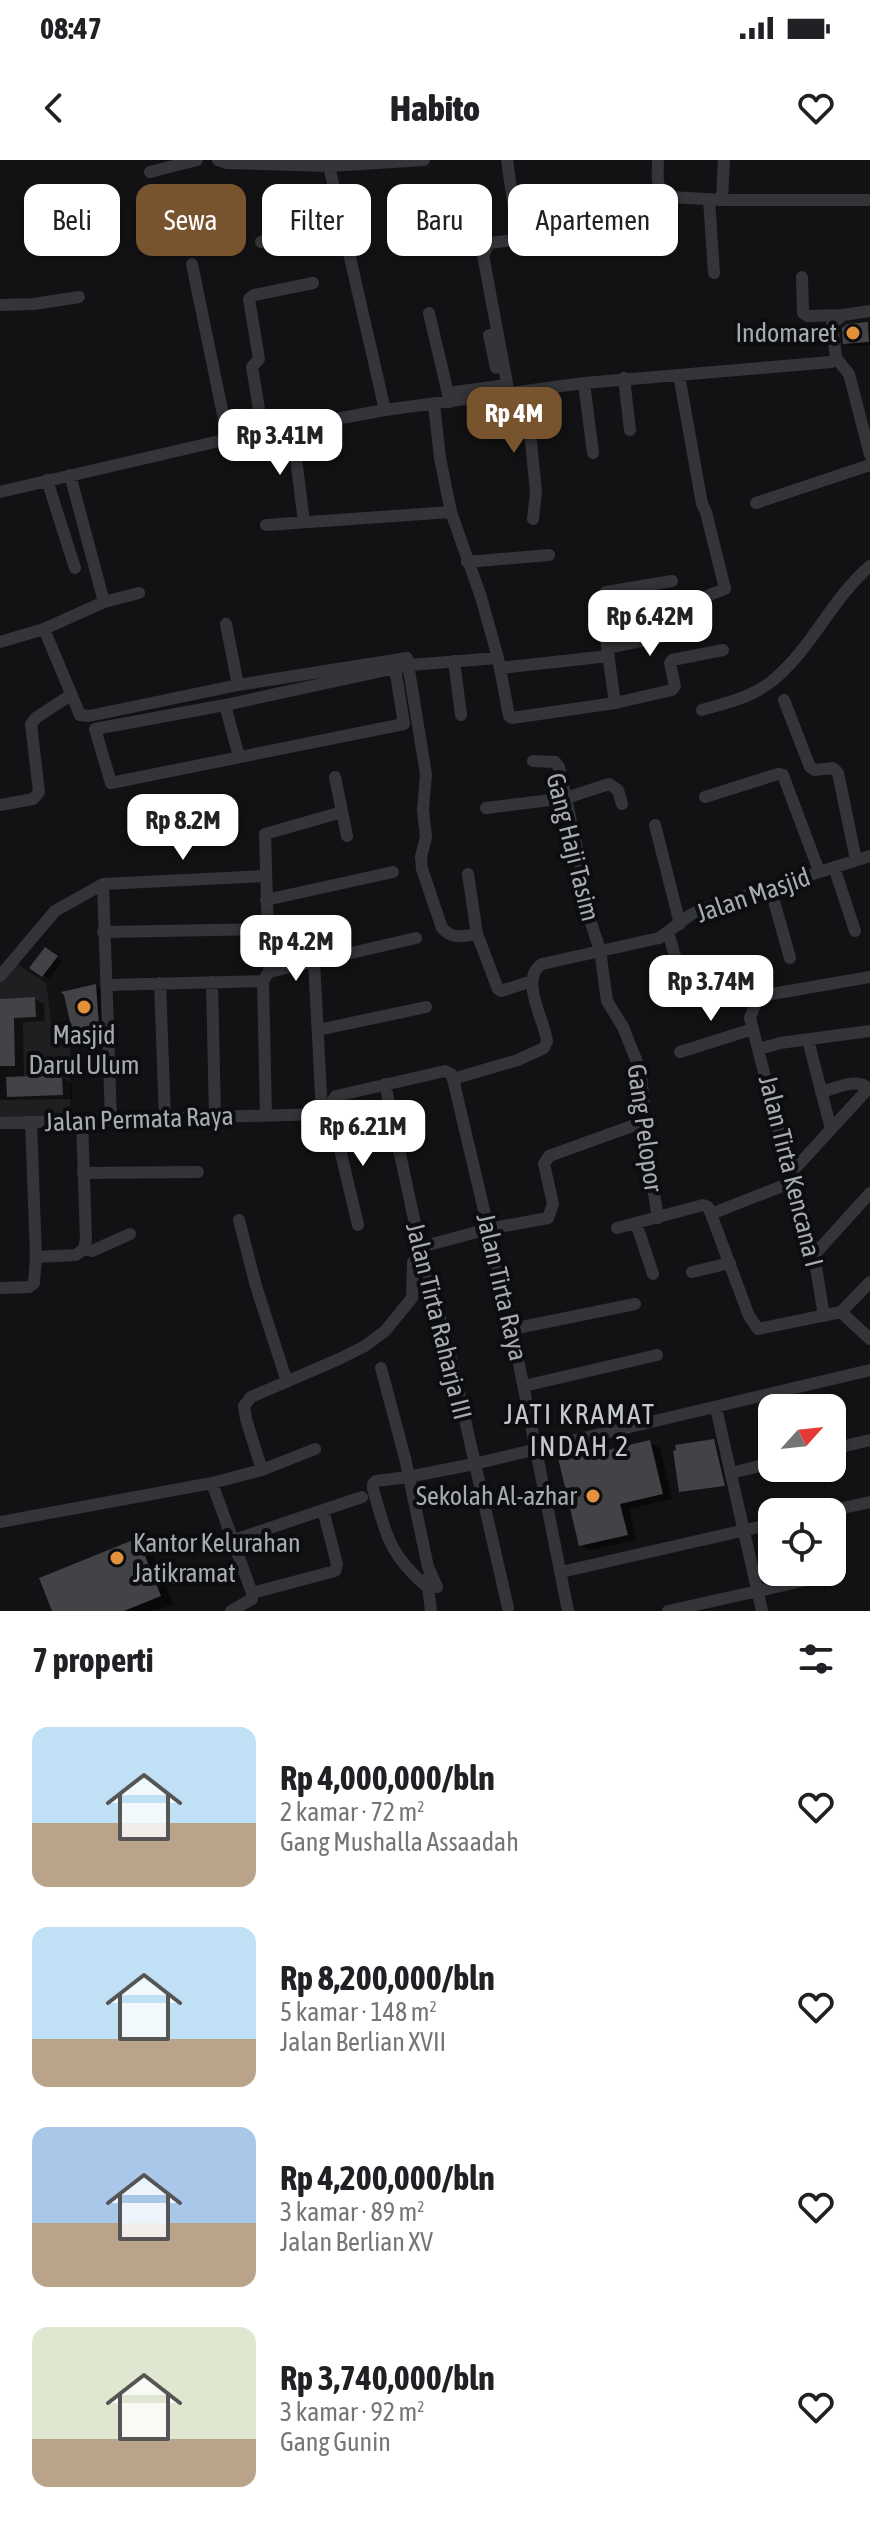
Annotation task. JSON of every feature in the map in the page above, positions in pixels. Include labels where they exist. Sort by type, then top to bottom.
[{"type":"street","points":[[150,172],[197,160]]},
{"type":"street","points":[[218,160],[227,163],[329,166],[424,160]]},
{"type":"street","points":[[503,392],[483,255],[489,243],[518,237],[507,160]]},
{"type":"street","points":[[658,160],[659,189],[664,195],[716,200],[870,200]]},
{"type":"street","points":[[714,273],[716,200],[724,160]]},
{"type":"street","points":[[329,166],[333,184]]},
{"type":"street","points":[[350,256],[385,410]]},
{"type":"street","points":[[192,264],[228,439]]},
{"type":"street","points":[[802,277],[803,313],[808,316],[870,311]]},
{"type":"street","points":[[263,433],[252,367],[259,359],[249,299],[254,295],[313,283]]},
{"type":"street","points":[[0,305],[34,304],[79,297]]},
{"type":"street","points":[[429,313],[449,397]]},
{"type":"street","points":[[843,315],[832,324],[836,358],[849,374],[870,455]]},
{"type":"street","points":[[489,335],[503,392]]},
{"type":"street","points":[[0,492],[228,439],[434,404],[449,397],[624,378],[831,362],[836,358]]},
{"type":"street","points":[[679,375],[702,504],[725,589],[709,595]]},
{"type":"street","points":[[624,378],[630,430]]},
{"type":"street","points":[[584,383],[593,453]]},
{"type":"street","points":[[526,391],[536,492],[533,519]]},
{"type":"street","points":[[434,404],[440,458],[451,512],[481,597],[499,663],[508,713],[512,718],[615,703],[672,690],[675,686],[672,660],[723,650]]},
{"type":"street","points":[[292,427],[304,522]]},
{"type":"street","points":[[756,503],[870,465]]},
{"type":"street","points":[[70,475],[104,602]]},
{"type":"street","points":[[47,480],[75,568]]},
{"type":"street","points":[[266,525],[451,512]]},
{"type":"street","points":[[467,562],[549,555]]},
{"type":"street","points":[[702,710],[752,693],[772,681],[803,649],[841,595],[870,566]]},
{"type":"street","points":[[615,703],[600,597],[672,581]]},
{"type":"street","points":[[0,642],[44,629],[104,602],[139,593]]},
{"type":"street","points":[[226,624],[238,685]]},
{"type":"street","points":[[44,629],[80,715],[89,716],[238,685],[404,657],[409,660],[426,774],[423,810],[426,837],[421,857],[422,869],[442,928],[455,937],[477,934]]},
{"type":"street","points":[[395,668],[404,724],[111,783],[95,729],[225,705],[395,668],[410,665],[454,661],[499,663],[608,652],[685,632]]},
{"type":"street","points":[[454,661],[461,715]]},
{"type":"street","points":[[0,805],[33,799],[39,792],[31,724],[71,695]]},
{"type":"street","points":[[784,700],[810,767],[815,770],[833,768],[838,773],[856,860]]},
{"type":"street","points":[[225,705],[239,757]]},
{"type":"street","name":"Gang Haji Tasim","points":[[533,761],[557,763],[582,871],[587,911],[600,950]]},
{"type":"street","points":[[705,797],[783,775],[819,871]]},
{"type":"street","points":[[335,777],[347,836]]},
{"type":"street","points":[[486,808],[566,798],[609,784],[618,790],[622,804]]},
{"type":"street","points":[[266,1116],[265,834],[342,812]]},
{"type":"street","points":[[655,825],[680,924]]},
{"type":"street","name":"Jalan Masjid","points":[[532,981],[533,972],[542,964],[659,938],[694,912],[870,856]]},
{"type":"street","points":[[834,867],[855,931]]},
{"type":"street","points":[[266,900],[393,872]]},
{"type":"street","points":[[453,1079],[518,1060],[544,1048],[547,1041],[532,981],[504,991],[498,989],[477,934],[468,874]]},
{"type":"street","points":[[0,976],[55,911],[103,884],[265,876]]},
{"type":"street","points":[[103,884],[111,1120]]},
{"type":"street","points":[[770,887],[790,958]]},
{"type":"street","points":[[103,932],[267,929]]},
{"type":"street","points":[[668,932],[688,1001]]},
{"type":"street","points":[[108,985],[212,982],[266,976],[314,960],[416,938]]},
{"type":"street","name":"Gang Pelopor","points":[[600,950],[607,1001],[620,1020],[641,1072],[651,1186],[658,1218]]},
{"type":"street","points":[[314,960],[326,1109],[358,1225]]},
{"type":"street","points":[[680,1052],[753,1029],[750,1018],[752,1008],[766,995],[870,977]]},
{"type":"street","points":[[212,982],[215,1117]]},
{"type":"street","points":[[160,983],[165,1119]]},
{"type":"street","points":[[318,1030],[426,1007]]},
{"type":"street","name":"Jalan Tirta Kencana I","points":[[753,1029],[814,1255],[824,1316]]},
{"type":"street","points":[[759,1049],[870,1031]]},
{"type":"street","points":[[808,1040],[831,1129]]},
{"type":"street","name":"Jalan Permata Raya","points":[[0,1123],[266,1116],[326,1109],[336,1096],[445,1071],[453,1079]]},
{"type":"street","name":"Jalan Tirta Raya","points":[[453,1079],[512,1329],[568,1611]]},
{"type":"street","points":[[711,1214],[792,1178],[866,1091],[865,1086],[855,1083],[821,1092]]},
{"type":"street","name":"Jalan Tirta Raharja III","points":[[385,1084],[508,1608]]},
{"type":"street","points":[[82,1120],[84,1249]]},
{"type":"street","points":[[262,1470],[244,1406],[251,1397],[365,1346],[385,1331],[412,1298],[413,1263],[421,1247],[488,1229],[548,1218],[553,1204],[544,1164],[549,1156],[646,1121]]},
{"type":"street","points":[[0,1288],[32,1286],[34,1283],[36,1257],[31,1122]]},
{"type":"street","points":[[83,1173],[198,1172]]},
{"type":"street","points":[[814,1255],[870,1193]]},
{"type":"street","points":[[617,1228],[703,1205],[708,1207],[753,1325],[758,1329],[841,1312],[870,1282]]},
{"type":"street","points":[[239,1220],[256,1286],[287,1382]]},
{"type":"street","points":[[636,1223],[653,1274]]},
{"type":"street","points":[[84,1249],[92,1251],[130,1234]]},
{"type":"street","points":[[36,1257],[76,1255],[84,1249]]},
{"type":"street","points":[[692,1272],[730,1263]]},
{"type":"street","points":[[512,1329],[635,1304]]},
{"type":"street","points":[[841,1312],[870,1339]]},
{"type":"street","points":[[524,1386],[657,1355]]},
{"type":"street","points":[[381,1368],[428,1567],[431,1611]]},
{"type":"street","points":[[431,1586],[410,1572],[388,1543],[373,1489],[376,1481],[474,1464],[870,1370]]},
{"type":"street","points":[[716,1408],[762,1611]]},
{"type":"street","points":[[846,1446],[870,1440]]},
{"type":"street","points":[[0,1522],[212,1483],[262,1470],[315,1449]]},
{"type":"street","points":[[731,1473],[758,1466]]},
{"type":"street","points":[[212,1483],[252,1593],[252,1599],[231,1611]]},
{"type":"street","points":[[234,1540],[362,1497]]},
{"type":"street","points":[[846,1507],[870,1502]]},
{"type":"street","points":[[252,1593],[335,1571],[337,1564],[323,1510]]},
{"type":"street","points":[[561,1572],[758,1527]]},
{"type":"street","points":[[668,1611],[780,1586]]},
{"type":"shaded area","points":[[17,964],[46,983],[54,1040],[70,1039],[70,1115],[0,1118],[0,980]]},
{"type":"building","name":"Indomaret","points":[[868,322],[869,342],[843,344],[842,328],[847,324]]},
{"type":"building","points":[[45,947],[58,956],[42,977],[29,968]]},
{"type":"building","name":"Masjid Darul Ulum","points":[[96,984],[99,1024],[72,1030],[61,992]]},
{"type":"building","points":[[35,997],[36,1017],[14,1018],[15,1066],[0,1066],[0,999]]},
{"type":"building","points":[[62,1075],[63,1095],[7,1097],[6,1077]]},
{"type":"building","points":[[714,1439],[725,1486],[679,1492],[673,1451],[676,1450],[675,1445]]},
{"type":"building","name":"Sekolah Al-azhar","points":[[650,1440],[663,1494],[620,1504],[628,1535],[579,1546],[558,1458]]},
{"type":"building","name":"Kantor Kelurahan Jatikramat","points":[[138,1538],[161,1596],[124,1611],[52,1611],[39,1578]]},
{"type":"place","name":"Indomaret","points":[[853,333]]},
{"type":"place","name":"Masjid Darul Ulum","points":[[84,1007]]},
{"type":"place","name":"Sekolah Al-azhar","points":[[593,1496]]},
{"type":"place","name":"Kantor Kelurahan Jatikramat","points":[[117,1558]]},
{"type":"district","name":"JATI KRAMAT INDAH 2","points":[[580,1430]]}]
